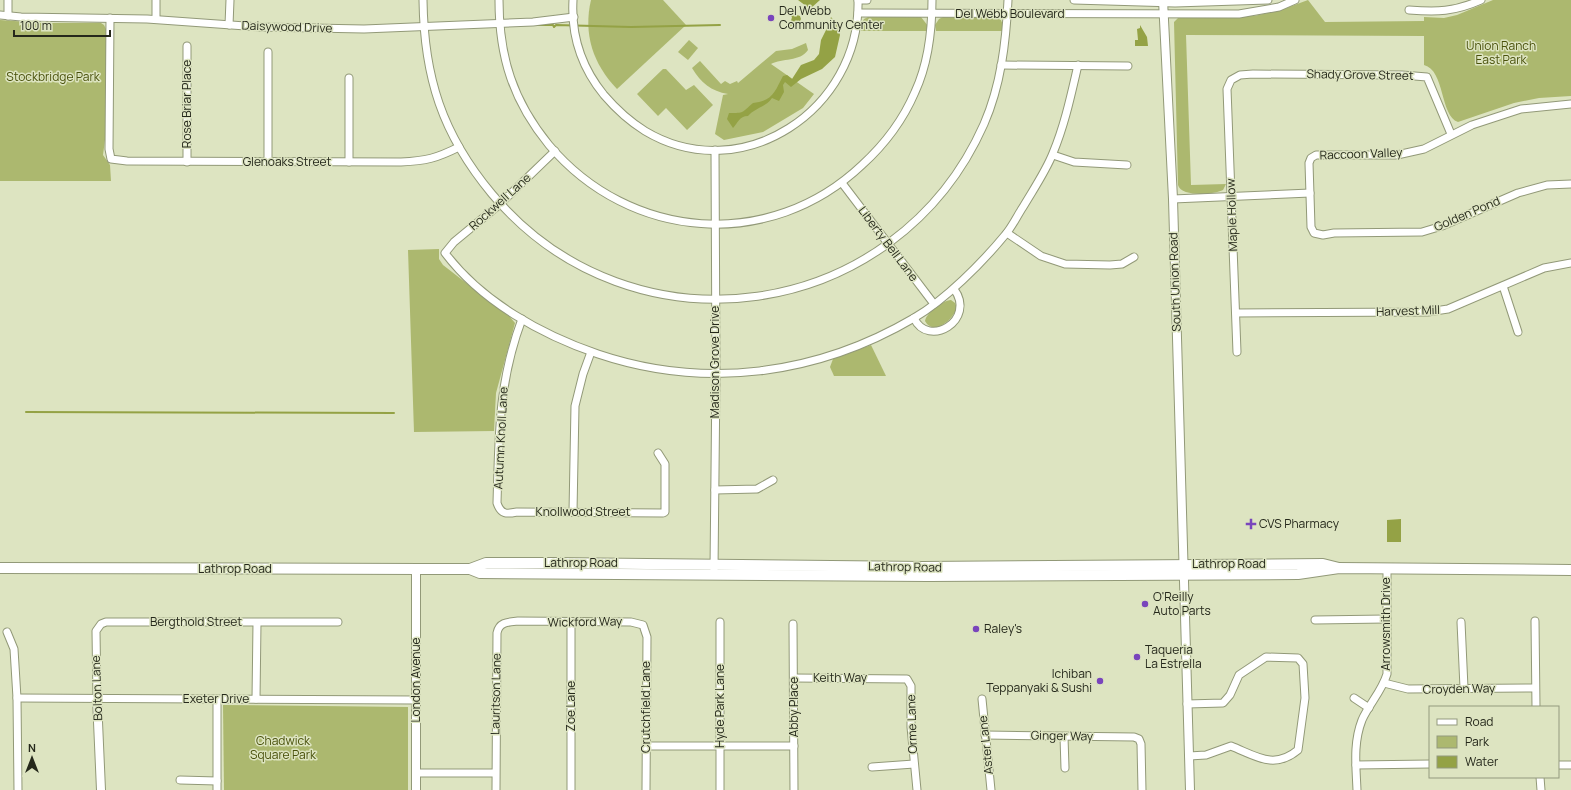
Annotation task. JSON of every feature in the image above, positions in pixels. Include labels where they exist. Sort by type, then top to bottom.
[{"type":"main road","name":"Lathrop Road","points":[[0,568],[470,569],[486,564],[714,564],[929,571]]},
{"type":"main road","name":"Lathrop Road","points":[[470,569],[480,573],[714,574],[1183,570],[1298,574],[1339,568],[1387,570],[1571,570]]},
{"type":"street","points":[[4,15],[8,0]]},
{"type":"street","points":[[156,0],[156,20]]},
{"type":"street","points":[[229,25],[230,0]]},
{"type":"street","points":[[423,0],[423,27],[426,56],[433,87],[444,117],[474,172],[509,214],[536,238],[569,260],[601,276],[659,294],[714,300],[737,299],[778,293],[811,283],[847,268],[876,252],[888,243],[929,206],[950,181],[984,124],[994,96],[1001,65],[1006,33],[1007,0]]},
{"type":"street","points":[[498,0],[498,23],[506,66],[514,88],[536,128],[555,151],[583,179],[607,195],[630,206],[664,218],[684,222],[714,224],[732,224],[762,220],[814,200],[842,183],[874,154],[889,137],[915,93],[929,41],[932,0]]},
{"type":"street","points":[[573,0],[574,33],[582,58],[596,85],[617,110],[645,131],[658,138],[689,148],[715,150],[746,147],[781,134],[792,128],[820,103],[829,93],[847,62],[858,13],[858,0],[867,0]]},
{"type":"street","name":"Del Webb Boulevard","points":[[1007,0],[1012,0]]},
{"type":"street","name":"Del Webb Boulevard","points":[[1074,0],[1268,0]]},
{"type":"street","name":"Del Webb Boulevard","points":[[858,13],[1239,14],[1279,7],[1295,0]]},
{"type":"street","points":[[1409,10],[1439,12],[1453,10],[1480,0]]},
{"type":"street","name":"South Union Road","points":[[1163,1],[1172,199],[1190,790]]},
{"type":"street","name":"Daisywood Drive","points":[[4,15],[110,18],[229,25],[316,28],[423,27],[533,22],[574,17]]},
{"type":"street","name":"Glenoaks Street","points":[[110,18],[109,149],[112,159],[127,161],[187,162],[425,161],[438,158],[459,147]]},
{"type":"street","name":"Rose Briar Place","points":[[186,46],[187,162]]},
{"type":"street","points":[[268,52],[268,162]]},
{"type":"street","points":[[1001,65],[1128,66]]},
{"type":"street","points":[[522,319],[572,345],[624,362],[663,371],[743,374],[794,366],[837,353],[914,318],[954,289],[1007,234],[1053,155],[1066,117],[1078,65]]},
{"type":"street","name":"Shady Grove Street","points":[[1231,80],[1240,75],[1254,74],[1402,75],[1428,77],[1451,134]]},
{"type":"street","points":[[348,78],[349,162]]},
{"type":"street","name":"Maple Hollow","points":[[1231,80],[1227,89],[1237,352]]},
{"type":"street","name":"Raccoon Valley","points":[[1310,193],[1308,163],[1311,158],[1316,155],[1397,155],[1424,149],[1451,134],[1472,125],[1521,109],[1571,104]]},
{"type":"street","name":"Madison Grove Drive","points":[[714,574],[716,374],[714,300],[715,150]]},
{"type":"street","name":"Rockwell Lane","points":[[522,319],[490,297],[455,266],[445,253],[454,242],[500,204],[555,151]]},
{"type":"street","points":[[1053,155],[1074,162],[1127,165]]},
{"type":"street","name":"Liberty Bell Lane","points":[[842,183],[934,304]]},
{"type":"street","name":"Golden Pond","points":[[1310,193],[1311,226],[1314,233],[1323,235],[1334,233],[1422,232],[1442,226],[1518,193],[1547,185],[1571,184]]},
{"type":"street","points":[[1172,199],[1310,193]]},
{"type":"street","points":[[1007,234],[1041,256],[1065,264],[1122,264],[1134,257]]},
{"type":"street","name":"Harvest Mill","points":[[1236,313],[1428,312],[1448,310],[1544,268],[1571,263]]},
{"type":"street","points":[[1503,286],[1518,332]]},
{"type":"street","points":[[914,318],[919,326],[933,331],[942,330],[952,324],[957,317],[961,306],[958,295],[954,289]]},
{"type":"street","name":"Autumn Knoll Lane","points":[[500,511],[497,503],[500,412],[505,377],[522,319]]},
{"type":"street","points":[[573,512],[575,406],[583,374],[591,352]]},
{"type":"street","name":"Knollwood Street","points":[[500,511],[504,514],[518,512],[659,514],[665,512],[666,464],[658,453]]},
{"type":"street","points":[[715,490],[757,489],[773,480]]},
{"type":"street","name":"London Avenue","points":[[416,569],[416,790]]},
{"type":"street","name":"Arrowsmith Drive","points":[[1357,790],[1355,747],[1357,733],[1369,708],[1384,683],[1388,655],[1386,619],[1387,570]]},
{"type":"street","points":[[1315,620],[1386,619]]},
{"type":"street","points":[[1535,621],[1536,706]]},
{"type":"street","name":"Bolton Lane","points":[[101,790],[95,638],[97,628],[106,622],[136,622]]},
{"type":"street","name":"Bergthold Street","points":[[136,622],[338,622]]},
{"type":"street","name":"Lauritson Lane","points":[[496,790],[495,773],[498,628],[509,622],[526,622]]},
{"type":"street","name":"Wickford Way","points":[[526,622],[631,622],[643,625]]},
{"type":"street","name":"Hyde Park Lane","points":[[720,622],[720,790]]},
{"type":"street","points":[[1461,622],[1464,688]]},
{"type":"street","points":[[256,699],[257,623]]},
{"type":"street","name":"Zoe Lane","points":[[571,623],[571,790]]},
{"type":"street","name":"Abby Place","points":[[793,624],[794,790]]},
{"type":"street","name":"Crutchfield Lane","points":[[643,625],[647,637],[646,790]]},
{"type":"street","points":[[7,632],[14,649],[17,698],[18,790]]},
{"type":"street","points":[[1187,704],[1223,703],[1230,695],[1239,675],[1266,657],[1298,658],[1303,664],[1305,698],[1298,750],[1290,757],[1270,761],[1231,746],[1206,755],[1189,756]]},
{"type":"street","name":"Keith Way","points":[[794,678],[886,678]]},
{"type":"street","name":"Orme Lane","points":[[886,678],[907,679],[911,686],[911,727],[917,790]]},
{"type":"street","name":"Croyden Way","points":[[1384,683],[1408,689],[1535,688]]},
{"type":"street","name":"Exeter Drive","points":[[17,698],[416,700]]},
{"type":"street","points":[[1354,698],[1369,708]]},
{"type":"street","points":[[217,699],[217,790]]},
{"type":"street","name":"Aster Lane","points":[[982,699],[991,790]]},
{"type":"street","name":"Ginger Way","points":[[985,735],[1134,737],[1139,739],[1141,744],[1142,790]]},
{"type":"street","points":[[1064,737],[1065,768]]},
{"type":"street","points":[[646,746],[794,746]]},
{"type":"street","points":[[872,767],[914,764]]},
{"type":"street","points":[[1356,765],[1429,764]]},
{"type":"street","points":[[1559,765],[1571,765]]},
{"type":"street","points":[[416,773],[495,773]]},
{"type":"street","points":[[1540,778],[1540,790]]},
{"type":"street","points":[[180,780],[217,781]]},
{"type":"green space","points":[[591,0],[663,0],[686,25],[617,89],[602,69],[592,48],[588,25]]},
{"type":"green space","name":"Union Ranch East Park","points":[[1308,0],[1325,22],[1424,21],[1424,17],[1444,18],[1457,15],[1493,0],[1571,0],[1571,96],[1539,98],[1514,103],[1458,122],[1452,118],[1448,111],[1436,75],[1431,69],[1424,65],[1424,36],[1186,35],[1191,185],[1226,184],[1223,190],[1205,194],[1185,192],[1180,189],[1178,185],[1174,22],[1179,17],[1254,16],[1281,10]]},
{"type":"green space","points":[[868,17],[921,17],[928,26],[926,31],[861,31],[861,24],[864,19]]},
{"type":"green space","points":[[943,17],[996,18],[1001,20],[1004,28],[1002,31],[936,31],[935,25],[939,19]]},
{"type":"green space","name":"Stockbridge Park","points":[[0,20],[42,23],[101,23],[104,25],[107,31],[106,132],[103,155],[110,165],[111,181],[0,181]]},
{"type":"green space","points":[[689,40],[698,48],[688,60],[678,52]]},
{"type":"green space","points":[[806,43],[808,50],[805,54],[796,58],[771,64],[814,94],[803,108],[763,132],[724,140],[715,134],[723,95],[728,94],[716,91],[707,86],[692,68],[700,61],[721,84],[725,81],[730,84],[737,81],[738,83],[776,51],[792,49]]},
{"type":"green space","points":[[663,69],[666,69],[686,90],[694,85],[713,105],[687,130],[666,108],[658,116],[637,94]]},
{"type":"green space","points":[[439,249],[439,259],[443,265],[510,317],[515,323],[496,393],[494,431],[414,432],[408,250]]},
{"type":"green space","points":[[951,300],[955,303],[957,308],[952,317],[943,325],[933,327],[925,321],[931,311],[939,305]]},
{"type":"green space","points":[[871,345],[886,376],[834,376],[830,367],[833,359]]},
{"type":"green space","name":"Chadwick Square Park","points":[[223,705],[408,707],[408,790],[224,790]]},
{"type":"water","points":[[798,0],[820,0],[810,9]]},
{"type":"water","points":[[789,8],[793,9],[794,14],[800,16],[801,19],[799,23],[794,23],[789,29],[786,24],[791,21],[792,17],[787,12]]},
{"type":"water","points":[[831,17],[838,26],[840,35],[835,57],[822,69],[801,79],[791,87],[785,82],[783,85],[784,92],[779,101],[772,98],[748,116],[741,118],[733,128],[727,119],[729,113],[742,112],[753,103],[769,98],[775,91],[783,76],[787,75],[792,79],[801,65],[814,60],[819,54],[821,40]]},
{"type":"water","points":[[1140,25],[1147,37],[1148,46],[1135,46],[1135,40],[1138,40],[1137,29],[1140,28]]},
{"type":"water","points":[[1401,519],[1401,542],[1387,542],[1387,520]]},
{"type":"waterway","points":[[535,25],[553,25],[554,27],[556,25],[631,27],[720,25]]},
{"type":"waterway","points":[[26,412],[394,413]]},
{"type":"place","name":"Del Webb Community Center","points":[[771,18]]},
{"type":"place","name":"CVS Pharmacy","points":[[1251,524]]},
{"type":"place","name":"O'Reilly Auto Parts","points":[[1145,604]]},
{"type":"place","name":"Raley's","points":[[976,629]]},
{"type":"place","name":"Taqueria La Estrella","points":[[1137,657]]},
{"type":"place","name":"Ichiban Teppanyaki & Sushi","points":[[1100,681]]}]
